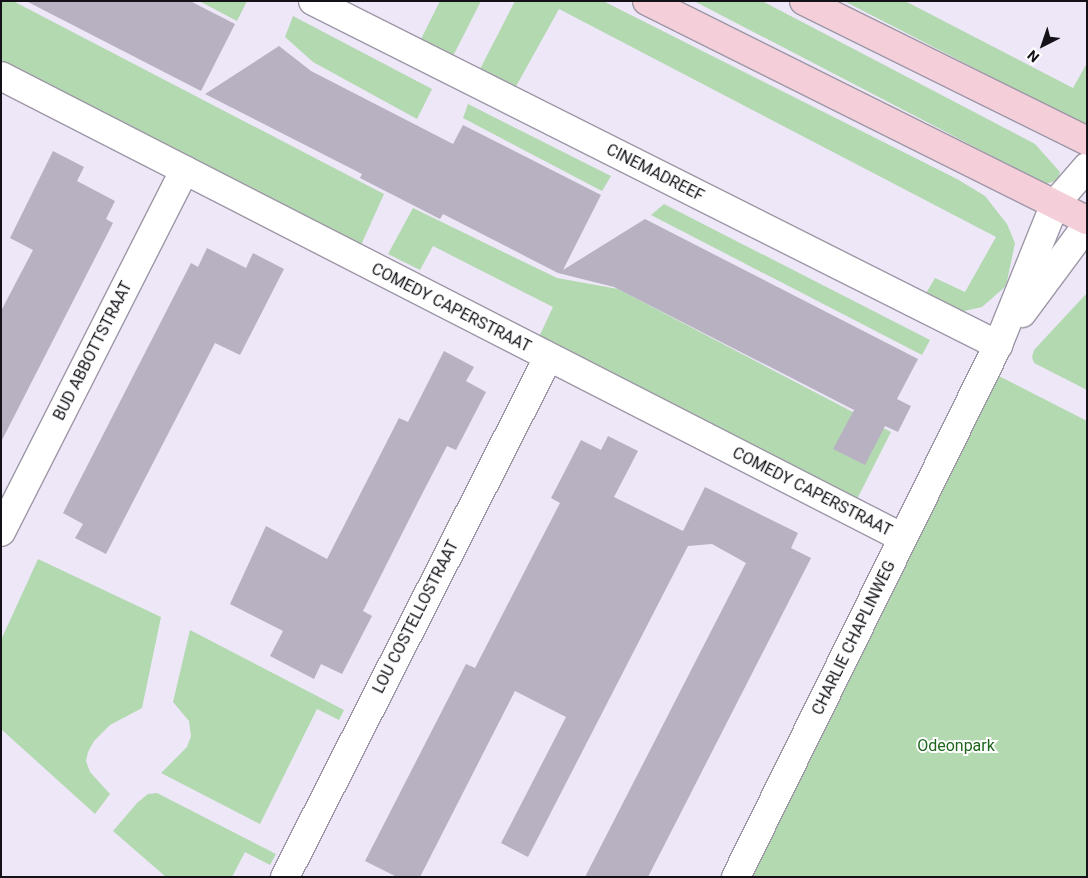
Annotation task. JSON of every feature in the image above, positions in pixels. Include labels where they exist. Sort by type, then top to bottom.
[{"type":"main road","points":[[648,1],[1087,220]]},
{"type":"main road","points":[[804,1],[1087,141]]},
{"type":"street","name":"CINEMADREEF","points":[[312,1],[998,345]]},
{"type":"street","name":"COMEDY CAPERSTRAAT","points":[[1,76],[548,358],[903,538]]},
{"type":"street","name":"CHARLIE CHAPLINWEG","points":[[736,877],[998,345],[1055,204],[1087,167]]},
{"type":"street","name":"BUD ABBOTTSTRAAT","points":[[1,532],[185,170]]},
{"type":"street","name":"CHARLIE CHAPLINWEG","points":[[998,345],[1087,225]]},
{"type":"street","name":"LOU COSTELLOSTRAAT","points":[[285,877],[548,358]]},
{"type":"green space","points":[[1,1],[13,1],[384,194],[361,245],[1,61]]},
{"type":"green space","points":[[199,1],[247,1],[237,21]]},
{"type":"green space","points":[[440,1],[481,1],[452,58],[420,41]]},
{"type":"green space","points":[[515,1],[603,1],[957,179],[985,196],[1007,224],[1015,243],[1006,286],[982,307],[955,313],[922,300],[935,278],[965,292],[996,237],[559,9],[514,90],[479,71]]},
{"type":"green space","points":[[694,1],[762,1],[1035,144],[1060,172],[1058,180],[1046,184]]},
{"type":"green space","points":[[844,1],[905,1],[1073,88],[1087,63],[1087,126]]},
{"type":"green space","points":[[293,16],[432,89],[417,119],[313,62],[285,37]]},
{"type":"green space","points":[[468,104],[611,176],[602,191],[463,118]]},
{"type":"green space","points":[[664,204],[930,340],[922,355],[651,215]]},
{"type":"green space","points":[[413,208],[557,278],[618,289],[891,432],[856,501],[538,339],[553,307],[433,246],[420,270],[388,254]]},
{"type":"green space","points":[[1087,293],[1087,390],[1034,363],[1032,357],[1034,350]]},
{"type":"green space","name":"Odeonpark","points":[[991,372],[1087,421],[1087,877],[748,877]]},
{"type":"green space","points":[[38,559],[161,617],[142,708],[110,725],[94,741],[88,752],[86,761],[90,772],[110,794],[95,814],[1,729],[1,640]]},
{"type":"green space","points":[[190,630],[344,710],[339,720],[317,709],[260,824],[161,773],[187,747],[191,736],[189,721],[173,702]]},
{"type":"green space","points":[[157,793],[276,854],[270,865],[245,852],[232,877],[166,877],[113,831],[137,803],[148,794]]},
{"type":"building","points":[[26,1],[190,1],[235,24],[201,91]]},
{"type":"building","points":[[279,46],[311,71],[453,144],[463,125],[601,195],[563,270],[645,219],[918,359],[897,399],[911,406],[898,432],[885,426],[865,465],[833,449],[854,410],[614,287],[558,273],[443,214],[440,219],[360,178],[362,174],[205,94]]},
{"type":"building","points":[[53,151],[84,167],[77,181],[115,201],[106,219],[113,223],[1,442],[1,311],[33,250],[10,238]]},
{"type":"building","points":[[207,248],[246,268],[253,253],[284,269],[240,355],[215,343],[106,554],[75,538],[83,524],[63,513],[191,263],[198,267]]},
{"type":"building","points":[[444,351],[474,367],[466,381],[486,392],[456,450],[447,446],[419,500],[363,611],[372,616],[342,674],[321,664],[314,679],[270,656],[283,631],[230,604],[266,526],[327,559],[399,418],[408,422]]},
{"type":"building","points":[[608,436],[638,451],[614,497],[683,531],[705,487],[798,533],[791,548],[811,558],[648,877],[585,877],[746,563],[712,544],[688,546],[528,857],[501,843],[566,717],[515,691],[420,877],[397,877],[365,861],[466,664],[475,668],[560,503],[551,498],[581,440],[601,450]]}]
